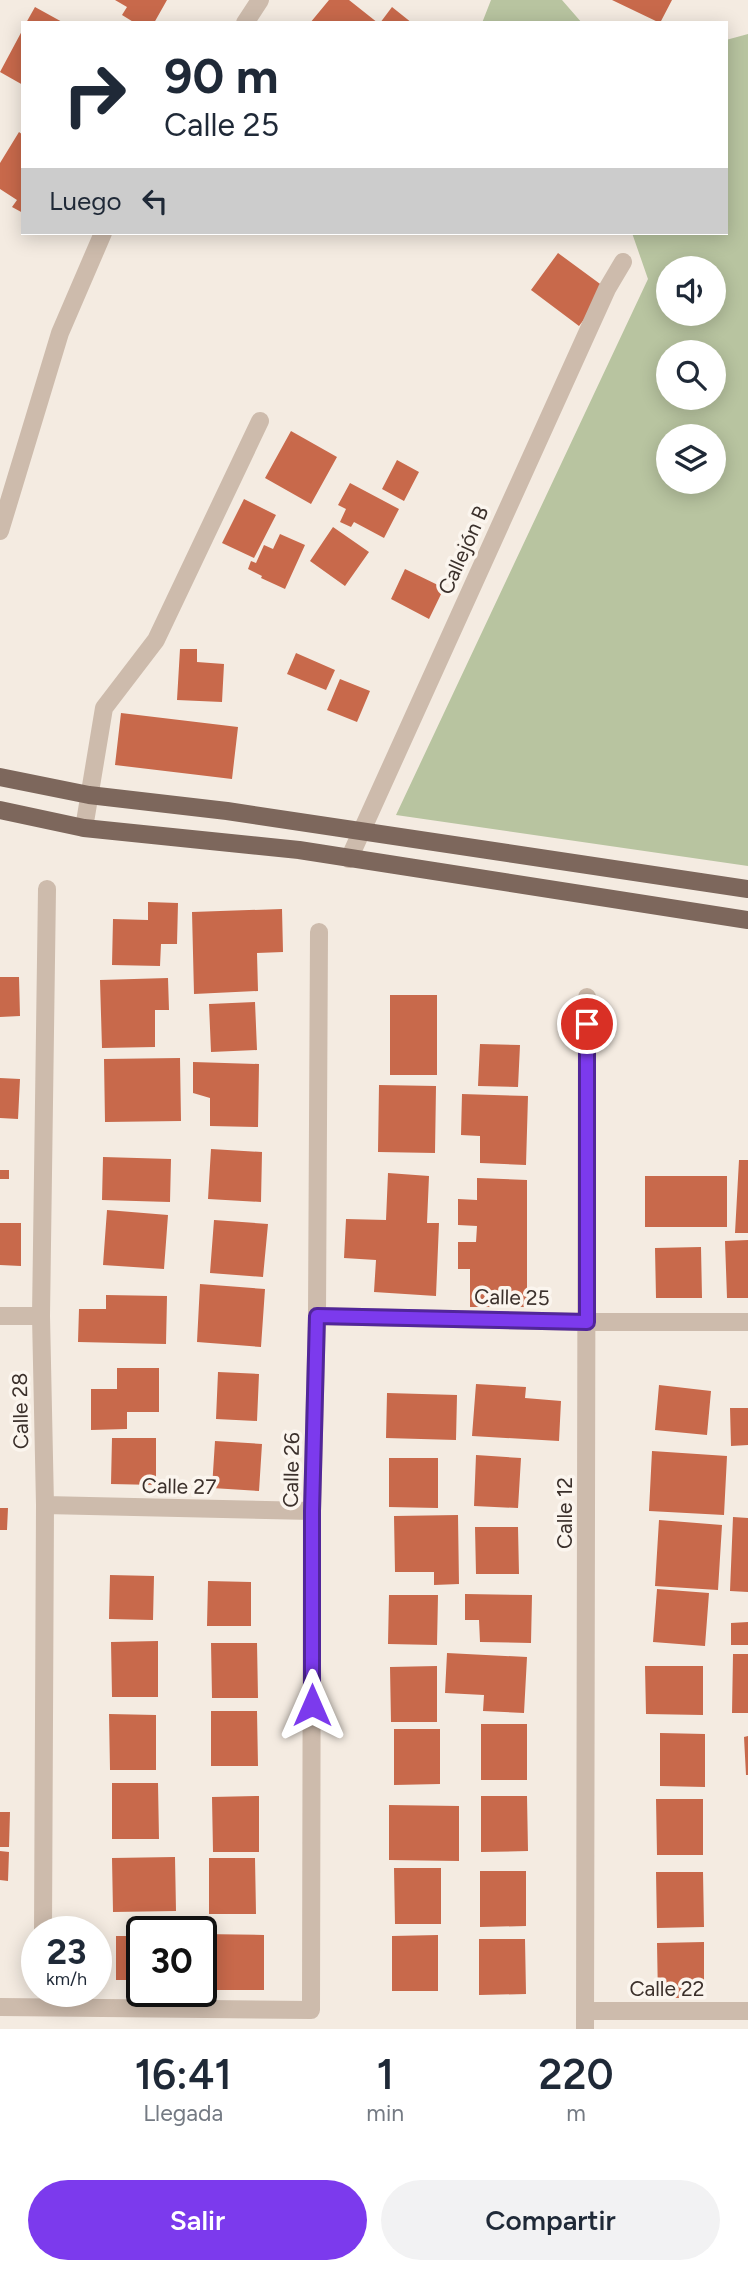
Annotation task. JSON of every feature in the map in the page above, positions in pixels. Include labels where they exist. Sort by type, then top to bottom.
[{"type":"main road","points":[[0,777],[89,795],[227,811],[748,889]]},
{"type":"main road","points":[[0,810],[84,828],[299,850],[748,920]]},
{"type":"street","points":[[246,21],[260,0]]},
{"type":"street","points":[[0,531],[60,332],[102,235]]},
{"type":"street","name":"Callejón B","points":[[349,859],[607,289],[623,262]]},
{"type":"street","points":[[84,828],[104,708],[156,640],[260,421]]},
{"type":"street","name":"Calle 28","points":[[43,1916],[45,1505],[41,1316],[47,889]]},
{"type":"street","name":"Calle 26","points":[[112,2003],[311,2010],[312,1511],[317,1316],[319,932]]},
{"type":"street","name":"Calle 12","points":[[585,2029],[587,997]]},
{"type":"street","points":[[0,1316],[41,1316]]},
{"type":"street","name":"Calle 25","points":[[317,1316],[587,1322],[748,1322]]},
{"type":"street","name":"Calle 27","points":[[45,1505],[312,1511]]},
{"type":"street","points":[[0,2007],[21,2004]]},
{"type":"street","name":"Calle 22","points":[[585,2011],[748,2011]]},
{"type":"green space","points":[[491,0],[562,0],[580,21],[483,21]]},
{"type":"green space","points":[[748,34],[748,866],[396,815],[648,279],[633,235],[728,235],[728,39]]},
{"type":"building","points":[[115,0],[167,0],[155,21],[132,21],[122,15],[127,7]]},
{"type":"building","points":[[329,0],[349,0],[375,21],[312,21]]},
{"type":"building","points":[[612,0],[672,0],[661,21]]},
{"type":"building","points":[[35,7],[60,21],[27,21]]},
{"type":"building","points":[[392,7],[410,21],[382,21]]},
{"type":"building","points":[[21,33],[21,84],[0,72]]},
{"type":"building","points":[[19,132],[21,212],[12,207],[17,200],[0,189],[0,163]]},
{"type":"building","points":[[558,253],[607,289],[579,326],[531,290]]},
{"type":"building","points":[[291,431],[337,457],[311,504],[265,478]]},
{"type":"building","points":[[397,460],[419,472],[404,501],[382,489]]},
{"type":"building","points":[[350,483],[399,509],[384,538],[354,522],[351,527],[340,522],[346,509],[338,505]]},
{"type":"building","points":[[244,499],[276,515],[254,558],[222,543]]},
{"type":"building","points":[[333,527],[369,552],[345,586],[310,561]]},
{"type":"building","points":[[280,534],[305,545],[285,589],[248,569],[251,561],[256,563],[264,545],[273,549]]},
{"type":"building","points":[[405,569],[444,588],[429,619],[391,599]]},
{"type":"building","points":[[180,649],[197,649],[197,662],[224,664],[222,702],[177,700]]},
{"type":"building","points":[[296,653],[335,670],[326,690],[287,674]]},
{"type":"building","points":[[340,679],[370,691],[357,722],[327,710]]},
{"type":"building","points":[[121,713],[238,727],[232,779],[115,765]]},
{"type":"building","points":[[148,902],[178,903],[177,944],[161,944],[160,966],[112,965],[113,919],[148,920]]},
{"type":"building","points":[[282,909],[283,952],[257,953],[258,991],[194,994],[192,912]]},
{"type":"building","points":[[0,977],[19,977],[20,1016],[0,1017]]},
{"type":"building","points":[[168,978],[169,1010],[155,1010],[155,1047],[102,1048],[100,980]]},
{"type":"building","points":[[390,995],[437,995],[437,1075],[390,1075]]},
{"type":"building","points":[[255,1002],[257,1050],[211,1052],[209,1004]]},
{"type":"building","points":[[480,1044],[520,1045],[518,1087],[478,1086]]},
{"type":"building","points":[[180,1058],[181,1121],[105,1122],[104,1059]]},
{"type":"building","points":[[193,1062],[259,1064],[258,1127],[210,1126],[210,1098],[193,1093]]},
{"type":"building","points":[[0,1078],[20,1079],[18,1119],[0,1118]]},
{"type":"building","points":[[379,1085],[436,1086],[435,1153],[378,1152]]},
{"type":"building","points":[[462,1094],[528,1096],[526,1165],[480,1163],[480,1136],[461,1135]]},
{"type":"building","points":[[211,1149],[262,1152],[261,1202],[208,1199]]},
{"type":"building","points":[[103,1157],[171,1159],[170,1202],[102,1200]]},
{"type":"building","points":[[739,1160],[748,1160],[748,1233],[735,1233]]},
{"type":"building","points":[[0,1170],[9,1170],[9,1179],[0,1179]]},
{"type":"building","points":[[388,1173],[429,1176],[427,1223],[439,1223],[436,1296],[374,1292],[376,1260],[344,1258],[346,1219],[386,1220]]},
{"type":"building","points":[[645,1176],[727,1176],[727,1227],[645,1227]]},
{"type":"building","points":[[477,1178],[527,1180],[527,1307],[470,1307],[470,1269],[458,1269],[458,1242],[476,1242],[477,1226],[458,1225],[458,1199],[477,1200]]},
{"type":"building","points":[[107,1210],[168,1215],[164,1269],[103,1265]]},
{"type":"building","points":[[214,1220],[268,1224],[263,1277],[210,1273]]},
{"type":"building","points":[[0,1223],[21,1223],[21,1266],[0,1265]]},
{"type":"building","points":[[748,1240],[748,1298],[727,1298],[725,1241]]},
{"type":"building","points":[[701,1247],[702,1298],[656,1298],[655,1248]]},
{"type":"building","points":[[200,1284],[265,1289],[261,1347],[197,1342]]},
{"type":"building","points":[[106,1295],[167,1296],[166,1344],[78,1342],[79,1309],[106,1309]]},
{"type":"building","points":[[117,1368],[159,1368],[159,1412],[127,1412],[127,1429],[91,1430],[91,1389],[117,1389]]},
{"type":"building","points":[[218,1372],[259,1374],[257,1421],[216,1419]]},
{"type":"building","points":[[476,1384],[526,1387],[525,1398],[561,1401],[559,1441],[472,1436]]},
{"type":"building","points":[[659,1385],[711,1391],[707,1435],[655,1430]]},
{"type":"building","points":[[387,1393],[457,1395],[456,1440],[386,1438]]},
{"type":"building","points":[[730,1408],[748,1408],[748,1445],[731,1446]]},
{"type":"building","points":[[112,1438],[156,1438],[156,1485],[111,1484]]},
{"type":"building","points":[[215,1441],[262,1444],[259,1491],[212,1488]]},
{"type":"building","points":[[652,1451],[727,1456],[724,1515],[649,1511]]},
{"type":"building","points":[[476,1455],[521,1458],[518,1508],[474,1506]]},
{"type":"building","points":[[389,1458],[438,1458],[438,1508],[389,1507]]},
{"type":"building","points":[[0,1508],[8,1508],[7,1530],[0,1530]]},
{"type":"building","points":[[458,1515],[459,1584],[434,1585],[434,1572],[395,1572],[394,1516]]},
{"type":"building","points":[[733,1517],[748,1518],[748,1592],[730,1591]]},
{"type":"building","points":[[659,1520],[722,1525],[718,1590],[655,1586]]},
{"type":"building","points":[[475,1527],[518,1527],[519,1574],[476,1574]]},
{"type":"building","points":[[110,1575],[154,1576],[153,1620],[109,1619]]},
{"type":"building","points":[[208,1581],[251,1582],[251,1626],[207,1626]]},
{"type":"building","points":[[657,1589],[709,1593],[705,1646],[653,1642]]},
{"type":"building","points":[[465,1594],[532,1595],[531,1643],[480,1642],[479,1620],[465,1620]]},
{"type":"building","points":[[389,1595],[438,1595],[437,1645],[388,1644]]},
{"type":"building","points":[[748,1622],[748,1645],[731,1645],[731,1623]]},
{"type":"building","points":[[158,1641],[158,1697],[112,1697],[111,1642]]},
{"type":"building","points":[[211,1643],[257,1643],[258,1698],[212,1698]]},
{"type":"building","points":[[447,1653],[527,1657],[524,1713],[483,1711],[484,1695],[445,1693]]},
{"type":"building","points":[[733,1654],[748,1654],[748,1713],[732,1713]]},
{"type":"building","points":[[437,1666],[437,1722],[391,1722],[390,1667]]},
{"type":"building","points":[[645,1666],[703,1666],[703,1715],[646,1714]]},
{"type":"building","points":[[211,1711],[257,1711],[258,1766],[211,1766]]},
{"type":"building","points":[[109,1714],[156,1715],[156,1770],[110,1770]]},
{"type":"building","points":[[481,1724],[527,1724],[527,1780],[481,1780]]},
{"type":"building","points":[[394,1729],[440,1729],[440,1784],[394,1785]]},
{"type":"building","points":[[660,1733],[705,1734],[705,1787],[660,1786]]},
{"type":"building","points":[[748,1736],[748,1775],[746,1775],[744,1737]]},
{"type":"building","points":[[112,1783],[158,1783],[159,1839],[112,1839]]},
{"type":"building","points":[[259,1796],[259,1852],[213,1852],[212,1797]]},
{"type":"building","points":[[481,1796],[527,1796],[528,1851],[481,1852]]},
{"type":"building","points":[[656,1799],[703,1799],[703,1855],[657,1855]]},
{"type":"building","points":[[389,1805],[459,1806],[459,1861],[389,1860]]},
{"type":"building","points":[[0,1812],[10,1812],[9,1847],[0,1847]]},
{"type":"building","points":[[0,1851],[9,1852],[8,1881],[0,1880]]},
{"type":"building","points":[[175,1857],[176,1911],[113,1912],[112,1858]]},
{"type":"building","points":[[209,1858],[255,1858],[256,1914],[209,1914]]},
{"type":"building","points":[[394,1868],[441,1868],[441,1924],[395,1924]]},
{"type":"building","points":[[480,1871],[526,1871],[526,1926],[480,1927]]},
{"type":"building","points":[[656,1872],[703,1872],[704,1927],[657,1928]]},
{"type":"building","points":[[217,1934],[264,1935],[264,1990],[217,1990]]},
{"type":"building","points":[[438,1935],[438,1991],[392,1991],[392,1936]]},
{"type":"building","points":[[116,1936],[126,1936],[126,1980],[116,1980]]},
{"type":"building","points":[[479,1939],[525,1939],[526,1994],[479,1995]]},
{"type":"building","points":[[704,1942],[704,1998],[658,1998],[657,1943]]},
{"type":"route","points":[[312,1705],[312,1511],[317,1316],[587,1322],[587,1024]]}]
